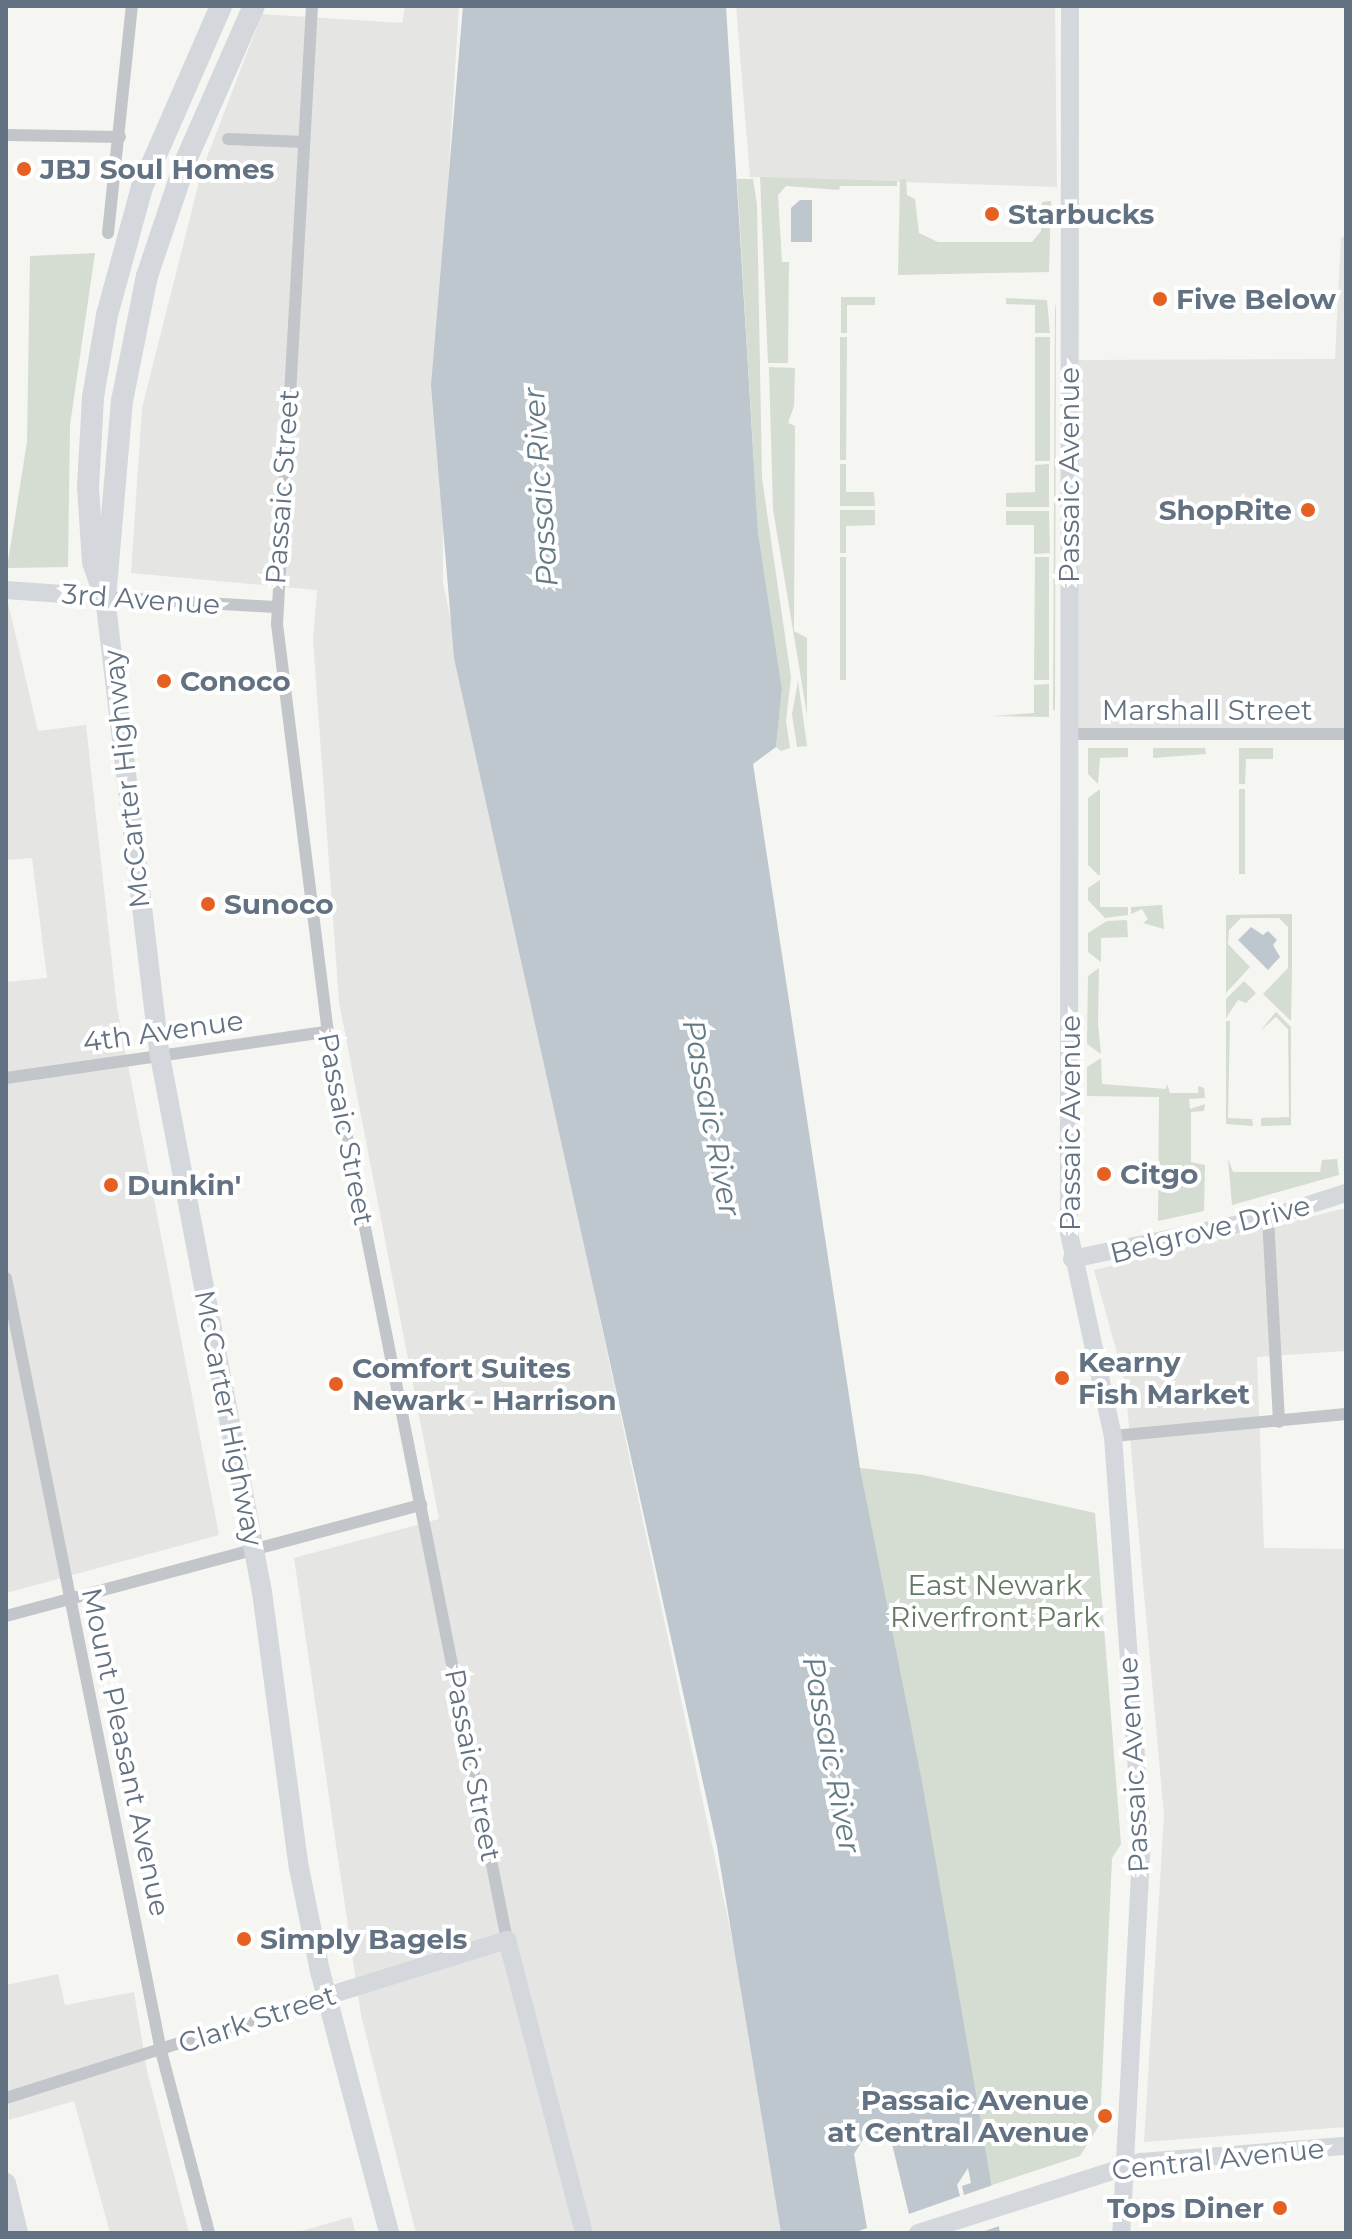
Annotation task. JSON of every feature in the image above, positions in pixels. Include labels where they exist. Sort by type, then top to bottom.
[{"type":"highway","name":"McCarter Highway","points":[[105,597],[91,550],[88,487],[93,397],[107,315],[142,187],[221,6]]},
{"type":"highway","name":"McCarter Highway","points":[[105,597],[122,401],[147,276],[186,160],[254,6]]},
{"type":"main road","name":"Passaic Avenue","points":[[1070,6],[1072,1259],[1113,1436],[1142,1837],[1121,2168],[1121,2233]]},
{"type":"main road","name":"3rd Avenue","points":[[6,590],[105,597]]},
{"type":"main road","name":"McCarter Highway","points":[[105,597],[160,1056],[254,1548],[293,1830],[327,1996],[389,2233]]},
{"type":"main road","name":"Belgrove Drive","points":[[1072,1259],[1268,1218],[1346,1193]]},
{"type":"main road","name":"Clark Street","points":[[327,1996],[507,1940]]},
{"type":"main road","name":"Passaic Street","points":[[507,1940],[584,2233]]},
{"type":"main road","name":"Central Avenue","points":[[918,2233],[1121,2168],[1346,2146]]},
{"type":"main road","points":[[6,2183],[18,2233]]},
{"type":"street","points":[[108,233],[132,6]]},
{"type":"street","name":"Passaic Street","points":[[312,6],[275,607],[327,1032],[507,1940]]},
{"type":"street","points":[[6,135],[120,137]]},
{"type":"street","points":[[228,139],[304,142]]},
{"type":"street","name":"3rd Avenue","points":[[105,597],[275,607]]},
{"type":"street","name":"Marshall Street","points":[[1069,734],[1346,734]]},
{"type":"street","name":"4th Avenue","points":[[6,1078],[327,1032]]},
{"type":"street","points":[[1268,1218],[1279,1422]]},
{"type":"street","name":"Mount Pleasant Avenue","points":[[6,1278],[161,2051],[209,2233]]},
{"type":"street","points":[[1113,1436],[1346,1414]]},
{"type":"street","points":[[6,1616],[421,1505]]},
{"type":"street","name":"Clark Street","points":[[6,2098],[327,1996]]},
{"type":"shaded area","points":[[405,6],[459,6],[442,277],[443,583],[742,1985],[782,2233],[416,2233],[361,2015],[294,1558],[439,1519],[339,1002],[313,640],[317,590],[131,573],[142,408],[202,170],[262,14],[402,23]]},
{"type":"shaded area","points":[[736,6],[1055,6],[1057,187],[750,177]]},
{"type":"shaded area","points":[[1341,237],[1346,237],[1346,738],[1071,737],[1071,360],[1335,359]]},
{"type":"shaded area","points":[[6,594],[38,731],[86,725],[117,1008],[219,1535],[6,1593],[6,982],[47,978],[32,858],[6,860]]},
{"type":"shaded area","points":[[1346,1208],[1346,1351],[1257,1357],[1264,1548],[1346,1549],[1346,2127],[1144,2142],[1164,1816],[1125,1382],[1094,1270]]},
{"type":"shaded area","points":[[58,1974],[65,2005],[134,1992],[147,2071],[189,2233],[110,2233],[74,2101],[9,2120],[6,1985]]},
{"type":"shaded area","points":[[351,2217],[356,2233],[294,2233]]},
{"type":"green space","points":[[760,177],[897,181],[897,186],[840,186],[839,190],[786,186],[778,195],[782,262],[789,262],[788,363],[768,363]]},
{"type":"green space","points":[[737,179],[753,179],[757,204],[762,478],[791,677],[786,721],[790,748],[781,751],[776,747],[782,689],[758,532]]},
{"type":"green space","points":[[900,179],[906,179],[907,195],[915,199],[919,233],[938,242],[1032,242],[1041,231],[1042,202],[1051,201],[1049,272],[898,275]]},
{"type":"green space","points":[[95,253],[70,425],[68,567],[7,568],[27,442],[30,256]]},
{"type":"green space","points":[[841,297],[875,297],[875,305],[847,305],[847,333],[841,333]]},
{"type":"green space","points":[[1006,298],[1047,300],[1050,333],[1035,333],[1035,305],[1006,304]]},
{"type":"green space","points":[[1055,302],[1056,310],[1055,711],[1053,709]]},
{"type":"green space","points":[[840,337],[847,337],[846,460],[840,460]]},
{"type":"green space","points":[[1035,337],[1050,337],[1050,461],[1035,461]]},
{"type":"green space","points":[[769,367],[795,368],[794,406],[788,423],[795,426],[794,631],[807,638],[807,715],[773,509]]},
{"type":"green space","points":[[840,464],[846,464],[846,492],[874,492],[875,506],[840,506]]},
{"type":"green space","points":[[1049,464],[1049,507],[1006,507],[1006,493],[1035,492],[1035,465]]},
{"type":"green space","points":[[840,510],[875,510],[875,525],[846,526],[846,553],[840,553]]},
{"type":"green space","points":[[1006,511],[1049,511],[1050,553],[1034,554],[1034,525],[1006,525]]},
{"type":"green space","points":[[840,557],[846,557],[846,680],[840,680]]},
{"type":"green space","points":[[1035,557],[1049,557],[1049,680],[1034,680]]},
{"type":"green space","points":[[798,681],[807,746],[797,747],[792,714]]},
{"type":"green space","points":[[1049,684],[1049,717],[992,716],[1034,713],[1034,685]]},
{"type":"green space","points":[[1088,748],[1128,748],[1128,757],[1100,758],[1098,784],[1088,774]]},
{"type":"green space","points":[[1153,748],[1205,748],[1206,754],[1153,758]]},
{"type":"green space","points":[[1239,748],[1273,748],[1273,759],[1246,759],[1245,784],[1239,784]]},
{"type":"green space","points":[[1100,789],[1098,875],[1088,865],[1088,798]]},
{"type":"green space","points":[[1239,789],[1245,789],[1245,874],[1239,874]]},
{"type":"green space","points":[[1100,880],[1100,907],[1128,907],[1128,915],[1105,918],[1088,900],[1088,888]]},
{"type":"green space","points":[[1162,905],[1164,929],[1143,923],[1148,919],[1142,909],[1131,914],[1131,907]]},
{"type":"green space","points":[[1292,914],[1291,1021],[1263,994],[1288,968],[1288,927],[1279,918],[1241,918],[1229,930],[1228,944],[1250,967],[1226,993],[1226,915]]},
{"type":"green space","points":[[1127,920],[1128,937],[1101,938],[1101,962],[1088,952],[1088,933],[1107,921]]},
{"type":"green space","points":[[1099,968],[1101,1054],[1087,1044],[1088,976]]},
{"type":"green space","points":[[1244,981],[1256,993],[1246,1003],[1238,1000],[1226,1018],[1226,999]]},
{"type":"green space","points":[[1276,1012],[1291,1027],[1291,1125],[1261,1126],[1261,1118],[1289,1117],[1288,1029],[1276,1017],[1260,1031]]},
{"type":"green space","points":[[1226,1021],[1230,1021],[1228,1118],[1252,1119],[1253,1126],[1226,1124]]},
{"type":"green space","points":[[1101,1058],[1102,1084],[1166,1089],[1167,1084],[1170,1093],[1198,1093],[1198,1086],[1204,1088],[1205,1098],[1189,1099],[1190,1109],[1205,1104],[1204,1111],[1191,1112],[1191,1162],[1205,1165],[1204,1211],[1158,1221],[1159,1097],[1087,1096],[1087,1067]]},
{"type":"green space","points":[[1228,1159],[1233,1172],[1320,1172],[1322,1160],[1337,1159],[1339,1175],[1232,1205]]},
{"type":"green space","name":"East Newark Riverfront Park","points":[[860,1468],[923,1475],[1095,1513],[1121,1844],[1112,1858],[1100,2124],[1080,2156],[992,2185]]},
{"type":"water","name":"Passaic River","points":[[463,6],[726,6],[758,532],[782,689],[776,747],[753,764],[860,1468],[922,1782],[1000,2233],[781,2233],[717,1846],[454,658],[431,385]]},
{"type":"water","points":[[800,200],[812,200],[812,242],[791,242],[791,208]]},
{"type":"water","points":[[1251,927],[1263,935],[1268,931],[1277,940],[1273,945],[1280,957],[1268,970],[1238,940]]},
{"type":"pier","points":[[869,2130],[892,2144],[909,2214],[960,2196],[957,2185],[968,2168],[971,2183],[962,2186],[964,2195],[996,2184],[1002,2225],[979,2233],[853,2233],[867,2228],[854,2154]]},
{"type":"place","name":"JBJ Soul Homes","points":[[24,169]]},
{"type":"place","name":"Starbucks","points":[[992,214]]},
{"type":"place","name":"Five Below","points":[[1160,299]]},
{"type":"place","name":"ShopRite","points":[[1308,510]]},
{"type":"place","name":"Conoco","points":[[164,681]]},
{"type":"place","name":"Sunoco","points":[[208,904]]},
{"type":"place","name":"Citgo","points":[[1104,1174]]},
{"type":"place","name":"Dunkin'","points":[[111,1185]]},
{"type":"place","name":"Kearny Fish Market","points":[[1062,1378]]},
{"type":"place","name":"Comfort Suites Newark - Harrison","points":[[336,1384]]},
{"type":"place","name":"Simply Bagels","points":[[244,1939]]},
{"type":"place","name":"Passaic Avenue at Central Avenue","points":[[1105,2116]]},
{"type":"place","name":"Tops Diner","points":[[1280,2208]]}]
